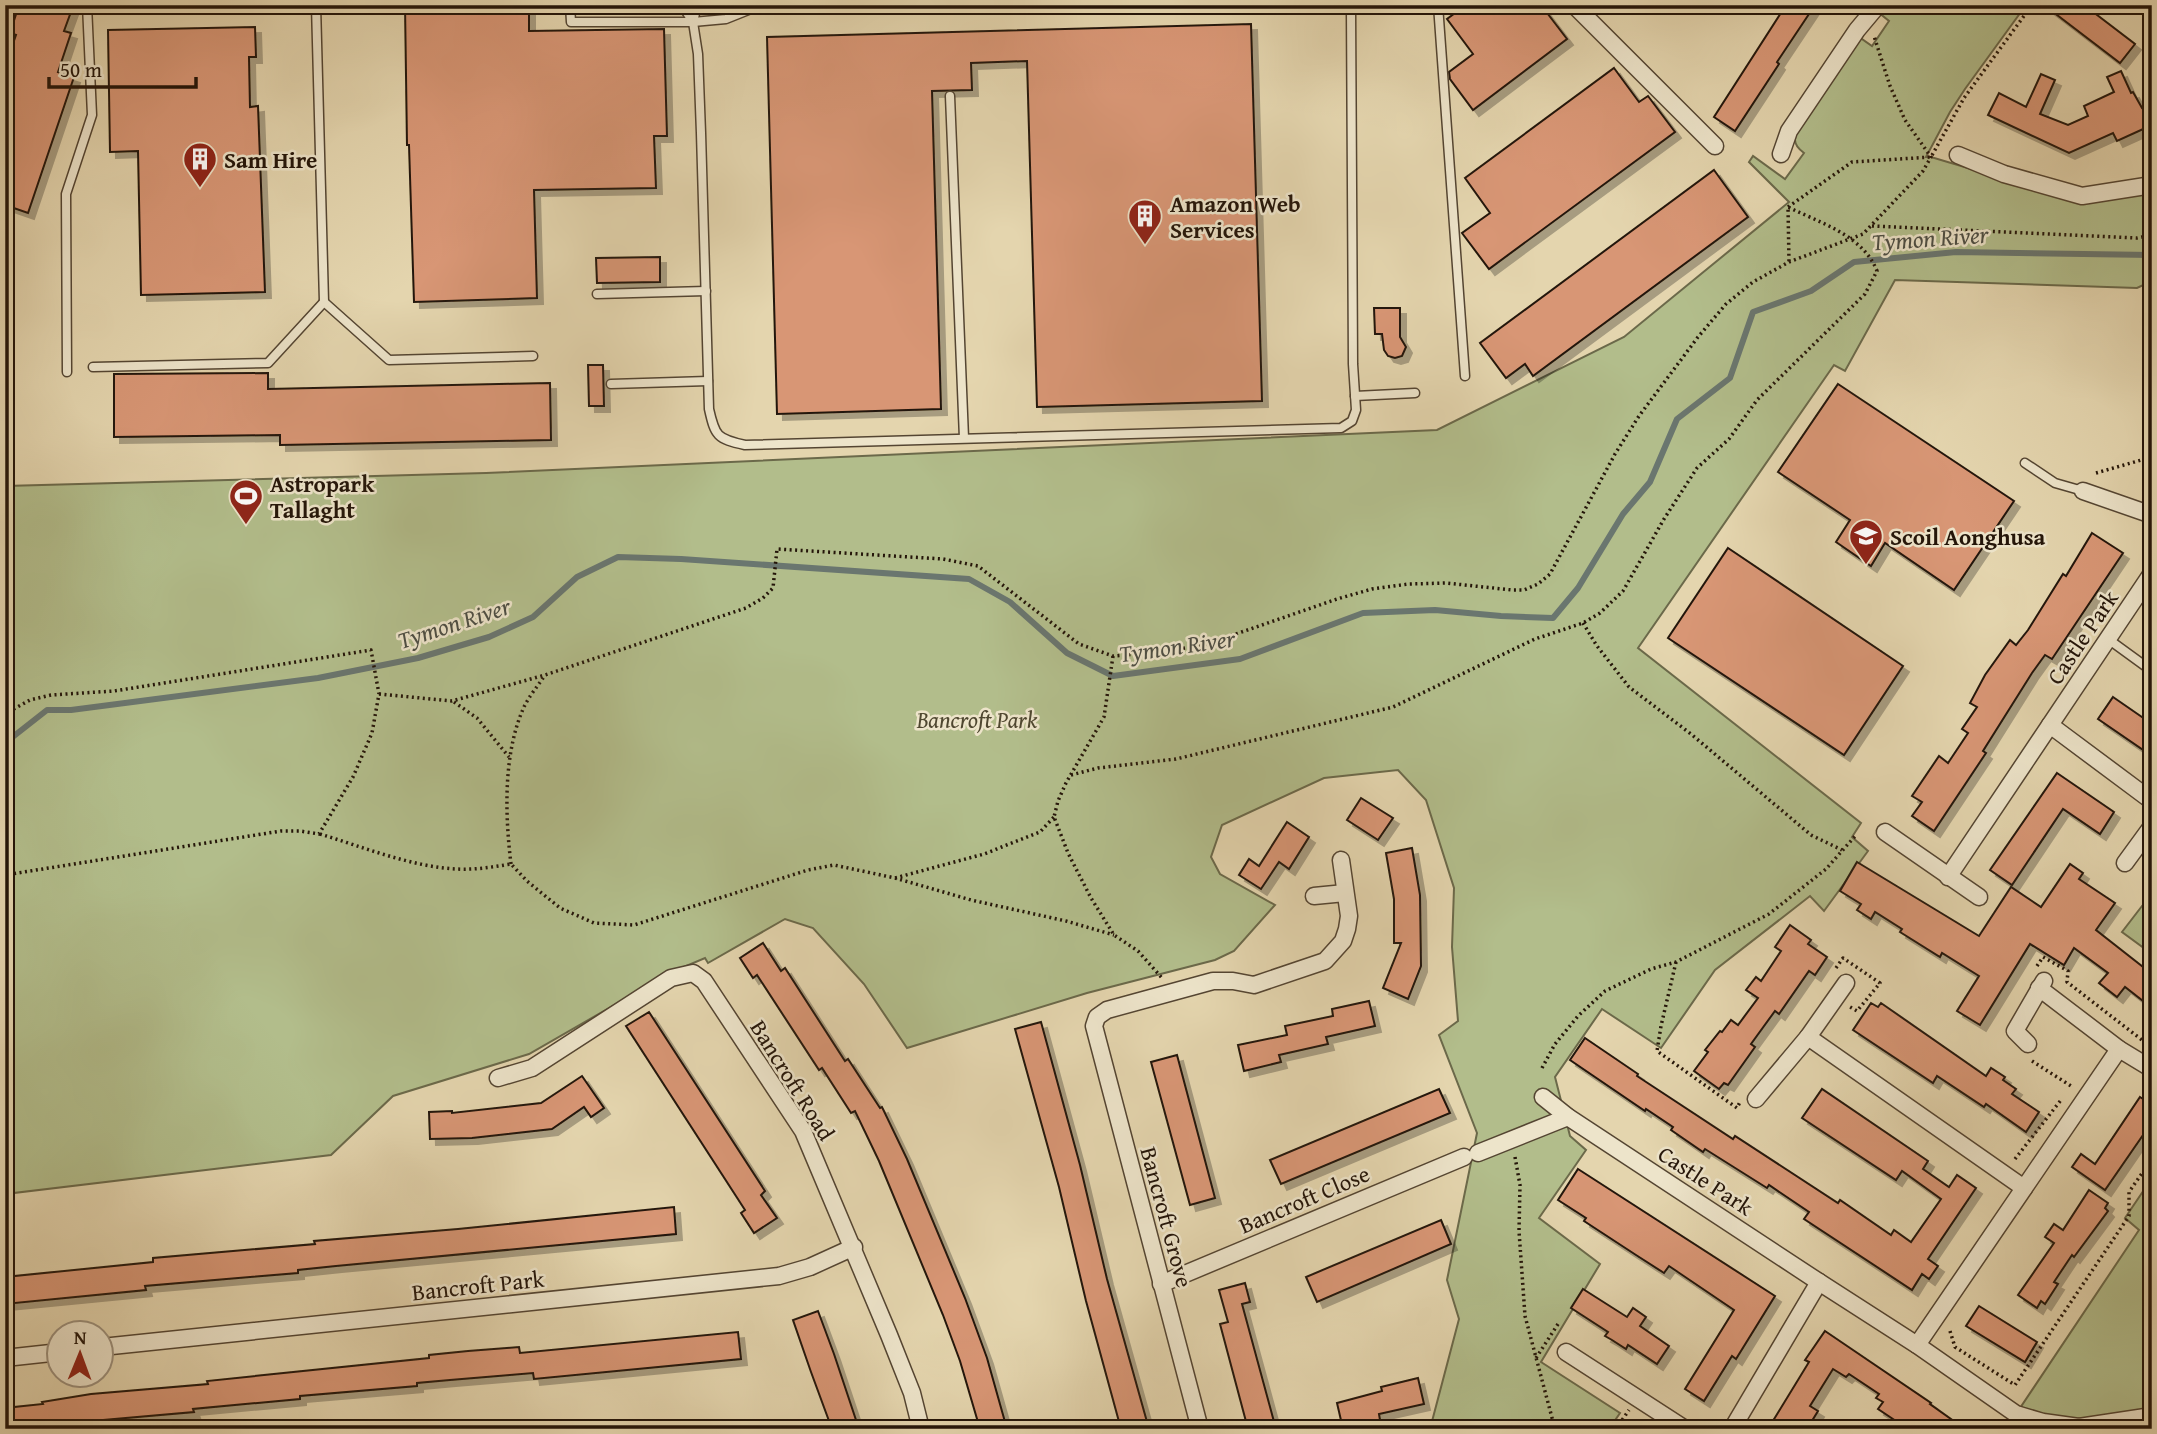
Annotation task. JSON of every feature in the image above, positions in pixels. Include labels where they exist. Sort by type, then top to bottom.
[{"type":"street","points":[[1574,5],[1715,146]]},
{"type":"street","points":[[1781,153],[1789,131],[1857,30],[1873,11]]},
{"type":"street","points":[[1958,155],[2004,174],[2082,196],[2152,185]]},
{"type":"street","points":[[2082,491],[2152,515]]},
{"type":"street","name":"Castle Park","points":[[1948,877],[2152,573]]},
{"type":"street","points":[[2050,725],[2152,801]]},
{"type":"street","points":[[2125,863],[2152,826]]},
{"type":"street","points":[[1885,832],[1979,897]]},
{"type":"street","points":[[1314,896],[1345,893],[1341,860]]},
{"type":"street","name":"Bancroft Grove","points":[[1200,1429],[1094,1026],[1097,1017],[1107,1010],[1213,981],[1254,985],[1325,961],[1343,941],[1347,929],[1349,916],[1345,893]]},
{"type":"street","name":"Bancroft Road","points":[[498,1078],[532,1068],[671,978],[693,973],[704,981],[803,1131],[854,1247],[912,1393],[921,1429]]},
{"type":"street","points":[[2028,1052],[2015,1031],[2040,978],[2119,1049],[2152,1069]]},
{"type":"street","points":[[1749,1099],[1808,1037],[1846,983]]},
{"type":"street","points":[[1808,1037],[2024,1188]]},
{"type":"street","points":[[1917,1345],[2119,1049]]},
{"type":"street","name":"Castle Park","points":[[1543,1097],[1568,1118],[1917,1345],[2016,1415],[2079,1427],[2152,1416]]},
{"type":"street","name":"Bancroft Close","points":[[1161,1284],[1471,1155],[1568,1118]]},
{"type":"street","name":"Bancroft Park","points":[[116,1346],[779,1276],[854,1247]]},
{"type":"street","points":[[1732,1429],[1819,1282]]},
{"type":"street","points":[[1566,1352],[1685,1429]]},
{"type":"street","points":[[5,1358],[46,1354]]},
{"type":"lane","points":[[66,372],[66,194],[92,115],[88,5]]},
{"type":"lane","points":[[93,368],[268,363],[324,302],[316,5]]},
{"type":"lane","points":[[570,5],[571,23],[693,22],[726,19],[761,5]]},
{"type":"lane","points":[[682,5],[693,22]]},
{"type":"lane","points":[[697,5],[693,22],[698,54],[709,409],[714,430],[726,441],[745,445],[1341,428],[1352,421],[1356,410],[1349,5]]},
{"type":"lane","points":[[1438,5],[1465,376]]},
{"type":"lane","points":[[950,96],[964,438]]},
{"type":"lane","points":[[597,294],[706,291]]},
{"type":"lane","points":[[324,302],[389,360],[534,356]]},
{"type":"lane","points":[[611,384],[708,382]]},
{"type":"lane","points":[[1355,396],[1415,393]]},
{"type":"lane","points":[[2025,463],[2055,483],[2082,491]]},
{"type":"lane","points":[[2108,639],[2152,671]]},
{"type":"path","points":[[379,694],[452,701],[545,675],[747,608],[774,588],[778,549],[943,559],[978,566],[1079,644],[1112,656],[1162,652],[1207,644],[1372,589],[1446,583],[1524,590],[1538,584],[1550,574],[1615,454],[1639,416],[1726,304],[1753,282],[1789,262],[1852,239],[1872,226],[1923,171],[1964,97],[2032,5]]},
{"type":"path","points":[[1873,11],[1891,86],[1905,120],[1931,157]]},
{"type":"path","points":[[1788,207],[1852,162],[1931,157]]},
{"type":"path","points":[[1071,775],[1098,768],[1176,759],[1392,707],[1535,639],[1583,623],[1600,613],[1623,592],[1664,519],[1697,468],[1729,439],[1757,400],[1865,294],[1877,271],[1864,249],[1852,239],[1788,207]]},
{"type":"path","points":[[1788,207],[1789,262]]},
{"type":"path","points":[[1872,226],[2137,238],[2152,235]]},
{"type":"path","points":[[2096,473],[2152,457]]},
{"type":"path","points":[[1583,623],[1629,687],[1691,734],[1804,829],[1843,850]]},
{"type":"path","points":[[5,716],[30,700],[51,695],[114,691],[371,650],[379,694],[372,733],[353,777],[319,834]]},
{"type":"path","points":[[895,878],[984,854],[1040,832],[1054,817],[1058,801],[1071,775],[1104,717],[1112,656]]},
{"type":"path","points":[[545,675],[524,707],[509,757],[506,825],[511,864],[560,908],[594,923],[634,925],[834,864],[1114,935],[1138,951],[1162,978]]},
{"type":"path","points":[[452,701],[477,718],[509,757]]},
{"type":"path","points":[[1054,817],[1074,864],[1114,935]]},
{"type":"path","points":[[5,875],[281,831],[319,834],[425,865],[456,869],[511,864]]},
{"type":"path","points":[[1542,1068],[1555,1044],[1578,1016],[1605,991],[1651,969],[1676,962],[1769,914],[1826,869],[1857,834]]},
{"type":"path","points":[[2040,978],[2043,957],[2068,971],[2067,982],[2141,1040]]},
{"type":"path","points":[[1835,969],[1843,958],[1880,983],[1857,1011],[1844,1003]]},
{"type":"path","points":[[1676,962],[1657,1051],[1737,1108],[1749,1099]]},
{"type":"path","points":[[2004,1152],[2016,1160],[2071,1086],[2028,1052]]},
{"type":"path","points":[[1515,1157],[1520,1185],[1519,1231],[1525,1316],[1555,1429]]},
{"type":"path","points":[[1951,1320],[1950,1333],[1955,1347],[2015,1385],[2129,1216],[2129,1192],[2152,1159]]},
{"type":"path","points":[[1536,1358],[1558,1324]]},
{"type":"path","points":[[1616,1429],[1629,1409]]},
{"type":"green space","name":"Bancroft Park","points":[[1883,5],[2026,5],[1965,89],[1926,157],[2078,201],[2152,191],[2152,281],[2137,288],[1895,280],[1845,371],[1834,365],[1638,648],[1861,823],[1852,837],[1868,851],[1824,911],[1810,896],[1715,970],[1661,1048],[1602,1009],[1555,1077],[1570,1136],[1586,1150],[1539,1218],[1600,1264],[1541,1362],[1620,1413],[1609,1429],[1430,1429],[1459,1319],[1447,1280],[1477,1133],[1439,1035],[1458,1021],[1452,947],[1454,888],[1426,800],[1398,770],[1324,778],[1222,825],[1211,857],[1220,874],[1275,905],[1234,951],[1215,960],[1087,993],[907,1048],[864,984],[813,928],[785,919],[708,963],[705,958],[672,972],[529,1054],[393,1096],[331,1155],[5,1194],[5,486],[486,473],[1437,430],[1624,337],[1789,202],[1749,162],[1753,156],[1785,179],[1804,153],[1795,140],[1803,120],[1859,37],[1872,46],[1889,21],[1878,12]]},
{"type":"green space","points":[[2142,906],[2152,913],[2152,954],[2122,932]]},
{"type":"green space","points":[[2152,1178],[2152,1429],[2006,1429],[2139,1230],[2125,1218]]},
{"type":"building","points":[[19,5],[62,5],[72,9],[64,31],[71,33],[58,72],[74,77],[28,213],[5,205],[5,104],[12,83],[5,81],[5,67],[16,35],[10,33]]},
{"type":"building","points":[[405,5],[529,5],[529,31],[664,29],[667,136],[654,136],[656,188],[534,190],[537,298],[414,302],[407,145]]},
{"type":"building","points":[[1466,5],[1541,5],[1567,39],[1473,110],[1450,79],[1449,72],[1473,54],[1447,19]]},
{"type":"building","points":[[1786,5],[1815,5],[1735,131],[1714,117]]},
{"type":"building","points":[[2044,5],[2084,5],[2135,44],[2120,63]]},
{"type":"building","name":"Amazon Web Services","points":[[1251,24],[1262,401],[1037,407],[1027,61],[971,63],[972,90],[932,91],[941,409],[777,414],[767,37]]},
{"type":"building","points":[[255,27],[256,57],[249,57],[250,107],[258,106],[265,292],[141,295],[138,151],[110,152],[108,30]]},
{"type":"building","points":[[1614,68],[1639,102],[1648,96],[1675,132],[1489,269],[1462,233],[1490,213],[1465,178]]},
{"type":"building","points":[[2121,71],[2131,93],[2133,92],[2142,108],[2152,104],[2152,125],[2117,141],[2113,133],[2069,153],[1988,115],[1999,93],[2026,107],[2041,74],[2055,80],[2040,114],[2068,125],[2088,116],[2084,106],[2114,92],[2107,77]]},
{"type":"building","points":[[1714,170],[1748,217],[1533,376],[1525,364],[1506,378],[1480,343]]},
{"type":"building","points":[[660,257],[660,282],[597,283],[596,258]]},
{"type":"building","points":[[1374,308],[1400,308],[1400,337],[1406,347],[1402,356],[1388,356],[1384,350],[1382,334],[1375,334]]},
{"type":"building","points":[[588,365],[603,365],[604,406],[589,406]]},
{"type":"building","points":[[268,373],[268,389],[550,383],[551,440],[280,445],[280,435],[114,437],[114,374]]},
{"type":"building","points":[[1838,384],[2014,501],[1954,590],[1885,543],[1871,566],[1836,542],[1850,520],[1778,472]]},
{"type":"building","points":[[2092,533],[2123,553],[2052,659],[2045,655],[2032,673],[1983,751],[1986,753],[1934,831],[1912,816],[1922,802],[1912,796],[1939,756],[1948,763],[1968,733],[1962,729],[1977,707],[1970,703],[1985,675],[2010,640],[2016,645],[2028,630]]},
{"type":"building","points":[[1728,548],[1903,666],[1844,755],[1668,638]]},
{"type":"building","points":[[2113,697],[2152,724],[2152,756],[2098,719]]},
{"type":"building","points":[[2057,773],[2114,812],[2100,834],[2063,809],[2012,885],[1990,870]]},
{"type":"building","points":[[1361,798],[1393,818],[1378,840],[1347,820]]},
{"type":"building","points":[[1287,822],[1309,837],[1289,869],[1279,862],[1261,889],[1239,875],[1249,859],[1259,866]]},
{"type":"building","points":[[1412,848],[1420,895],[1421,966],[1408,999],[1383,988],[1401,943],[1394,943],[1394,899],[1386,853]]},
{"type":"building","points":[[1857,862],[1979,936],[2011,887],[2041,907],[2070,864],[2083,873],[2079,879],[2115,903],[2096,930],[2152,974],[2152,1008],[2125,987],[2117,997],[2099,983],[2108,973],[2074,948],[2064,965],[2030,944],[1980,1025],[1957,1011],[1979,976],[1942,953],[1940,957],[1900,932],[1902,929],[1875,912],[1871,919],[1857,910],[1861,904],[1840,891]]},
{"type":"building","points":[[1790,925],[1811,940],[1808,944],[1827,957],[1815,975],[1809,971],[1779,1014],[1775,1011],[1751,1044],[1755,1047],[1728,1085],[1724,1083],[1719,1089],[1694,1071],[1708,1052],[1705,1050],[1720,1031],[1722,1032],[1731,1020],[1738,1025],[1758,998],[1746,990],[1756,977],[1761,981],[1781,951],[1775,947]]},
{"type":"building","points":[[763,943],[781,971],[785,968],[845,1061],[848,1059],[880,1108],[882,1107],[907,1159],[965,1298],[987,1358],[1007,1429],[980,1429],[943,1315],[879,1161],[855,1111],[851,1113],[822,1068],[819,1070],[757,975],[753,978],[740,958]]},
{"type":"building","points":[[1369,1001],[1375,1026],[1326,1037],[1328,1044],[1279,1055],[1281,1062],[1244,1071],[1238,1045],[1287,1035],[1285,1026],[1333,1016],[1332,1009]]},
{"type":"building","points":[[1871,1003],[1878,1007],[1881,1003],[1986,1076],[1991,1068],[2005,1077],[2003,1080],[2016,1089],[2012,1094],[2039,1112],[2026,1132],[1986,1104],[1984,1107],[1937,1076],[1933,1083],[1853,1030]]},
{"type":"building","points":[[649,1012],[765,1191],[761,1195],[777,1218],[754,1233],[741,1213],[745,1210],[626,1026]]},
{"type":"building","points":[[1041,1022],[1080,1165],[1107,1279],[1149,1429],[1121,1429],[1086,1301],[1059,1187],[1015,1029]]},
{"type":"building","points":[[1585,1038],[1733,1139],[1735,1136],[1838,1203],[1840,1200],[1891,1235],[1894,1230],[1911,1242],[1941,1199],[1902,1171],[1896,1180],[1802,1118],[1822,1089],[1928,1161],[1923,1169],[1949,1187],[1957,1175],[1976,1188],[1928,1259],[1938,1266],[1929,1279],[1922,1274],[1912,1290],[1804,1219],[1809,1212],[1769,1185],[1767,1188],[1705,1149],[1703,1152],[1671,1130],[1673,1127],[1570,1060]]},
{"type":"building","points":[[1177,1055],[1215,1198],[1190,1205],[1151,1062]]},
{"type":"building","points":[[582,1076],[604,1108],[591,1117],[584,1107],[552,1129],[472,1138],[430,1139],[429,1112],[452,1113],[541,1103]]},
{"type":"building","points":[[1439,1089],[1450,1113],[1281,1184],[1270,1160]]},
{"type":"building","points":[[2140,1097],[2152,1105],[2152,1122],[2105,1190],[2072,1167],[2081,1154],[2095,1164]]},
{"type":"building","points":[[1578,1169],[1775,1296],[1736,1359],[1732,1356],[1704,1401],[1685,1389],[1734,1310],[1669,1266],[1664,1273],[1584,1221],[1586,1218],[1558,1200]]},
{"type":"building","points":[[2089,1190],[2108,1203],[2105,1208],[2108,1211],[2074,1257],[2072,1255],[2054,1282],[2058,1284],[2045,1304],[2041,1301],[2037,1308],[2018,1295],[2054,1243],[2045,1237],[2054,1224],[2063,1230]]},
{"type":"building","points":[[674,1207],[676,1234],[336,1266],[298,1270],[298,1273],[145,1286],[146,1290],[5,1304],[5,1277],[153,1262],[153,1258],[315,1244],[314,1241]]},
{"type":"building","points":[[1441,1220],[1451,1244],[1317,1302],[1306,1277]]},
{"type":"building","points":[[1245,1283],[1250,1302],[1242,1304],[1276,1429],[1248,1429],[1220,1324],[1228,1322],[1219,1290]]},
{"type":"building","points":[[1583,1289],[1627,1317],[1633,1308],[1646,1317],[1640,1326],[1669,1346],[1657,1364],[1628,1345],[1626,1349],[1605,1336],[1608,1332],[1571,1308]]},
{"type":"building","points":[[1979,1306],[2037,1342],[2025,1362],[1966,1326]]},
{"type":"building","points":[[818,1311],[859,1429],[832,1429],[811,1372],[793,1320]]},
{"type":"building","points":[[1825,1331],[1965,1429],[1908,1429],[1878,1409],[1883,1402],[1876,1398],[1879,1394],[1849,1374],[1846,1377],[1833,1369],[1810,1406],[1818,1411],[1807,1429],[1768,1429],[1809,1362],[1805,1360]]},
{"type":"building","points":[[738,1332],[741,1359],[534,1379],[533,1373],[417,1383],[417,1386],[193,1409],[194,1412],[40,1429],[5,1429],[5,1408],[43,1404],[42,1402],[91,1394],[208,1384],[207,1381],[429,1358],[429,1355],[468,1351],[519,1347],[520,1353]]},
{"type":"building","points":[[1418,1378],[1424,1404],[1379,1414],[1380,1420],[1343,1429],[1337,1403],[1382,1391],[1381,1387]]},
{"type":"waterway","name":"Tymon River","points":[[5,743],[47,710],[71,710],[318,678],[418,658],[489,637],[533,617],[577,577],[618,557],[969,579],[1010,602],[1067,653],[1113,676],[1240,659],[1363,613],[1435,610],[1553,618],[1578,588],[1623,514],[1650,482],[1677,419],[1730,378],[1753,312],[1811,291],[1854,262],[1956,252],[2152,255]]},
{"type":"place","name":"Sam Hire","points":[[200,189]]},
{"type":"place","name":"Amazon Web Services","points":[[1145,246]]},
{"type":"place","name":"Astropark Tallaght","points":[[246,526]]},
{"type":"place","name":"Scoil Aonghusa","points":[[1866,566]]}]
